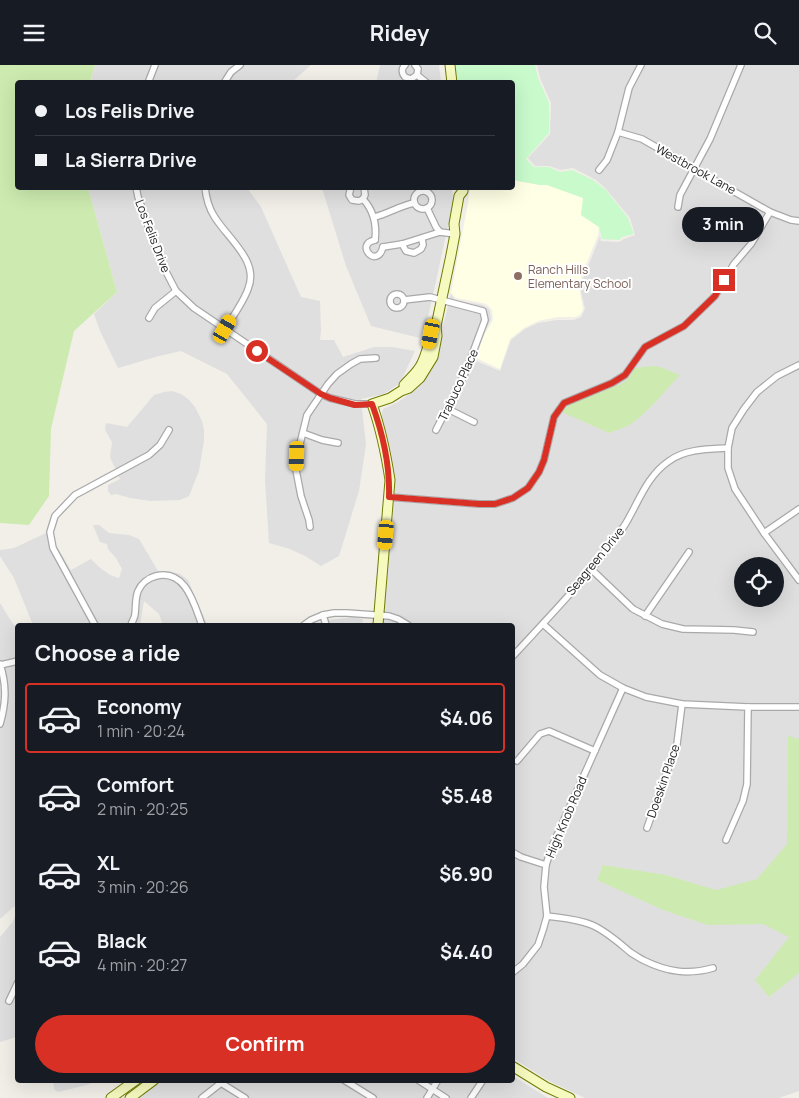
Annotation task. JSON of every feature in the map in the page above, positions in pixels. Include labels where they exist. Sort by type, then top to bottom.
[{"type":"main road","points":[[450,65],[452,80]]},
{"type":"main road","points":[[378,620],[390,480],[379,423],[372,404],[390,398],[401,391],[420,366],[436,325],[455,235],[454,224],[459,196],[462,190]]},
{"type":"main road","points":[[515,1068],[546,1087],[570,1098]]},
{"type":"main road","points":[[111,1098],[132,1083]]},
{"type":"main road","points":[[130,1098],[150,1083]]},
{"type":"street","points":[[149,80],[155,65]]},
{"type":"street","points":[[226,80],[231,72],[240,65]]},
{"type":"street","points":[[405,65],[402,72],[405,77],[411,79],[417,75],[418,69],[415,65]]},
{"type":"street","points":[[599,169],[608,160],[618,132],[629,88],[641,65]]},
{"type":"street","points":[[678,207],[680,195],[710,139],[741,65]]},
{"type":"street","points":[[417,75],[423,80]]},
{"type":"street","name":"Westbrook Lane","points":[[618,132],[642,139],[770,212],[799,221]]},
{"type":"street","name":"Los Felis Drive","points":[[137,190],[160,260],[176,291],[194,308],[321,394],[355,405],[372,404]]},
{"type":"street","points":[[205,190],[214,217],[245,257],[250,272],[249,288],[225,329]]},
{"type":"street","points":[[350,190],[349,195],[352,200],[359,201],[363,199]]},
{"type":"street","points":[[363,199],[364,190]]},
{"type":"street","points":[[426,191],[432,196],[432,200],[427,208],[419,209],[414,203],[414,197],[419,192],[426,191]]},
{"type":"street","points":[[363,199],[374,217],[374,241]]},
{"type":"street","points":[[374,217],[414,203]]},
{"type":"street","points":[[427,208],[440,232]]},
{"type":"street","points":[[389,497],[495,504],[513,498],[528,488],[539,472],[544,460],[554,417],[564,403],[612,383],[625,375],[645,347],[684,326],[715,296],[734,264],[751,243],[770,212]]},
{"type":"street","points":[[383,247],[422,239],[440,232],[455,235]]},
{"type":"street","points":[[402,244],[406,251],[414,253],[421,249],[423,245],[422,239]]},
{"type":"street","points":[[370,241],[378,242],[383,247],[381,254],[377,256],[368,254],[366,247],[370,241]]},
{"type":"street","points":[[149,318],[155,308],[176,291]]},
{"type":"street","points":[[404,300],[430,297],[441,300]]},
{"type":"street","name":"Trabuco Place","points":[[436,429],[466,371],[485,320],[483,311],[441,300]]},
{"type":"street","points":[[310,527],[296,470],[297,456],[307,415],[337,374],[360,359],[376,358]]},
{"type":"street","points":[[799,365],[777,375],[757,392],[732,428],[728,449],[728,467],[735,489],[764,533],[799,579]]},
{"type":"street","points":[[448,409],[474,421]]},
{"type":"street","points":[[95,623],[53,548],[50,532],[55,517],[75,495],[149,455],[160,445],[170,430]]},
{"type":"street","points":[[303,433],[322,440],[338,443]]},
{"type":"street","name":"Seagreen Drive","points":[[515,654],[591,569],[626,523],[655,472],[670,460],[688,453],[705,449],[728,449]]},
{"type":"street","points":[[764,533],[799,509]]},
{"type":"street","points":[[645,616],[689,552]]},
{"type":"street","points":[[591,569],[634,609],[662,624],[683,629],[752,632]]},
{"type":"street","points":[[132,623],[135,616],[135,601],[138,589],[145,581],[156,576],[170,576],[183,583],[201,623]]},
{"type":"street","points":[[307,623],[323,615],[347,613],[378,620],[389,616],[405,623]]},
{"type":"street","points":[[323,615],[325,623]]},
{"type":"street","points":[[543,624],[600,675],[622,688],[646,697],[682,704],[799,707]]},
{"type":"street","points":[[0,724],[6,694],[5,679],[0,665],[15,662]]},
{"type":"street","name":"High Knob Road","points":[[515,971],[523,964],[538,945],[547,916],[544,887],[546,865],[551,849],[622,688]]},
{"type":"street","name":"Doeskin Place","points":[[647,828],[677,744],[682,704]]},
{"type":"street","points":[[726,840],[743,801],[747,784],[748,707]]},
{"type":"street","points":[[517,761],[540,734],[549,731],[594,751]]},
{"type":"street","points":[[515,854],[546,865]]},
{"type":"street","points":[[547,916],[572,919],[592,925],[613,937],[632,954],[654,966],[678,972],[714,968]]},
{"type":"street","points":[[9,1001],[15,988]]},
{"type":"street","points":[[202,1098],[221,1083],[245,1098]]},
{"type":"street","points":[[349,1083],[373,1098]]},
{"type":"street","points":[[423,1083],[446,1098]]},
{"type":"street","points":[[427,1098],[436,1083]]},
{"type":"street","points":[[471,1098],[481,1083]]},
{"type":"shaded area","points":[[95,65],[311,65],[294,80],[91,80]]},
{"type":"shaded area","points":[[380,65],[439,65],[441,80],[377,80]]},
{"type":"shaded area","points":[[537,65],[799,65],[799,1091],[779,1098],[585,1098],[547,1080],[515,1059],[515,623],[383,623],[395,491],[393,468],[382,420],[382,412],[383,409],[411,393],[428,374],[435,359],[451,294],[455,300],[483,305],[489,309],[491,320],[483,334],[474,360],[500,371],[511,340],[525,329],[538,323],[574,320],[581,317],[585,309],[581,292],[583,279],[600,236],[601,241],[619,242],[635,235],[630,218],[596,180],[573,168],[561,170],[549,166],[535,166],[528,158],[550,134],[551,103],[540,78]]},
{"type":"shaded area","name":"Ranch Hills Elementary School","points":[[515,180],[547,185],[584,198],[581,215],[599,227],[598,235],[580,283],[583,309],[580,315],[538,321],[524,328],[510,339],[500,369],[476,358],[484,335],[493,320],[492,310],[488,305],[456,298],[451,293],[470,190],[515,190]]},
{"type":"shaded area","points":[[89,190],[248,190],[261,207],[301,297],[320,301],[320,340],[334,340],[343,357],[374,347],[392,347],[415,351],[400,383],[384,394],[361,399],[366,445],[359,491],[339,556],[321,566],[290,549],[269,543],[265,480],[267,424],[227,374],[181,351],[118,368],[94,314],[117,292]]},
{"type":"shaded area","points":[[323,190],[452,190],[453,203],[429,313],[420,338],[371,326],[346,266]]},
{"type":"shaded area","points":[[172,391],[181,394],[195,407],[204,430],[199,471],[189,496],[180,500],[150,501],[116,494],[111,495],[108,491],[108,485],[120,479],[110,457],[112,442],[105,430],[106,423],[127,427],[154,395]]},
{"type":"shaded area","points":[[93,525],[99,525],[109,533],[129,535],[139,539],[158,571],[180,574],[188,580],[206,623],[162,623],[159,614],[144,601],[140,623],[32,623],[14,578],[0,556],[0,550],[14,548],[46,533],[71,570],[91,559],[110,575],[119,578],[122,569],[108,549],[107,544],[100,542]]},
{"type":"shaded area","points":[[0,603],[15,626],[15,906],[0,919]]},
{"type":"shaded area","points":[[353,617],[363,619],[362,623],[315,623]]},
{"type":"shaded area","points":[[15,917],[15,1038],[0,1042],[0,937]]},
{"type":"shaded area","points":[[515,1077],[548,1098],[139,1098],[158,1083],[515,1083]]},
{"type":"shaded area","points":[[53,1083],[92,1083],[58,1092],[54,1089]]},
{"type":"green space","points":[[0,65],[95,65],[91,80],[15,80],[15,190],[89,190],[117,292],[74,331],[51,429],[49,496],[29,525],[0,523]]},
{"type":"green space","points":[[455,65],[535,65],[538,78],[549,103],[549,133],[526,159],[534,167],[549,167],[560,172],[572,170],[593,180],[606,190],[628,218],[634,234],[622,237],[619,240],[602,239],[599,227],[581,215],[583,198],[547,185],[515,180],[515,80],[458,80]]},
{"type":"green space","points":[[652,366],[680,375],[657,401],[629,425],[609,433],[562,412],[570,404],[621,384],[628,379],[635,368]]},
{"type":"green space","points":[[788,736],[799,739],[799,973],[769,997],[755,980],[789,937],[763,924],[708,925],[663,910],[597,880],[603,865],[666,875],[716,890],[757,879],[787,844]]},
{"type":"place","name":"Ranch Hills Elementary School","points":[[518,276]]},
{"type":"route","points":[[257,351],[321,394],[355,405],[372,404],[379,423],[387,457],[390,480],[389,497],[495,504],[513,498],[528,488],[539,472],[544,460],[554,417],[564,403],[612,383],[625,375],[645,347],[684,326],[715,296],[724,280]]}]
